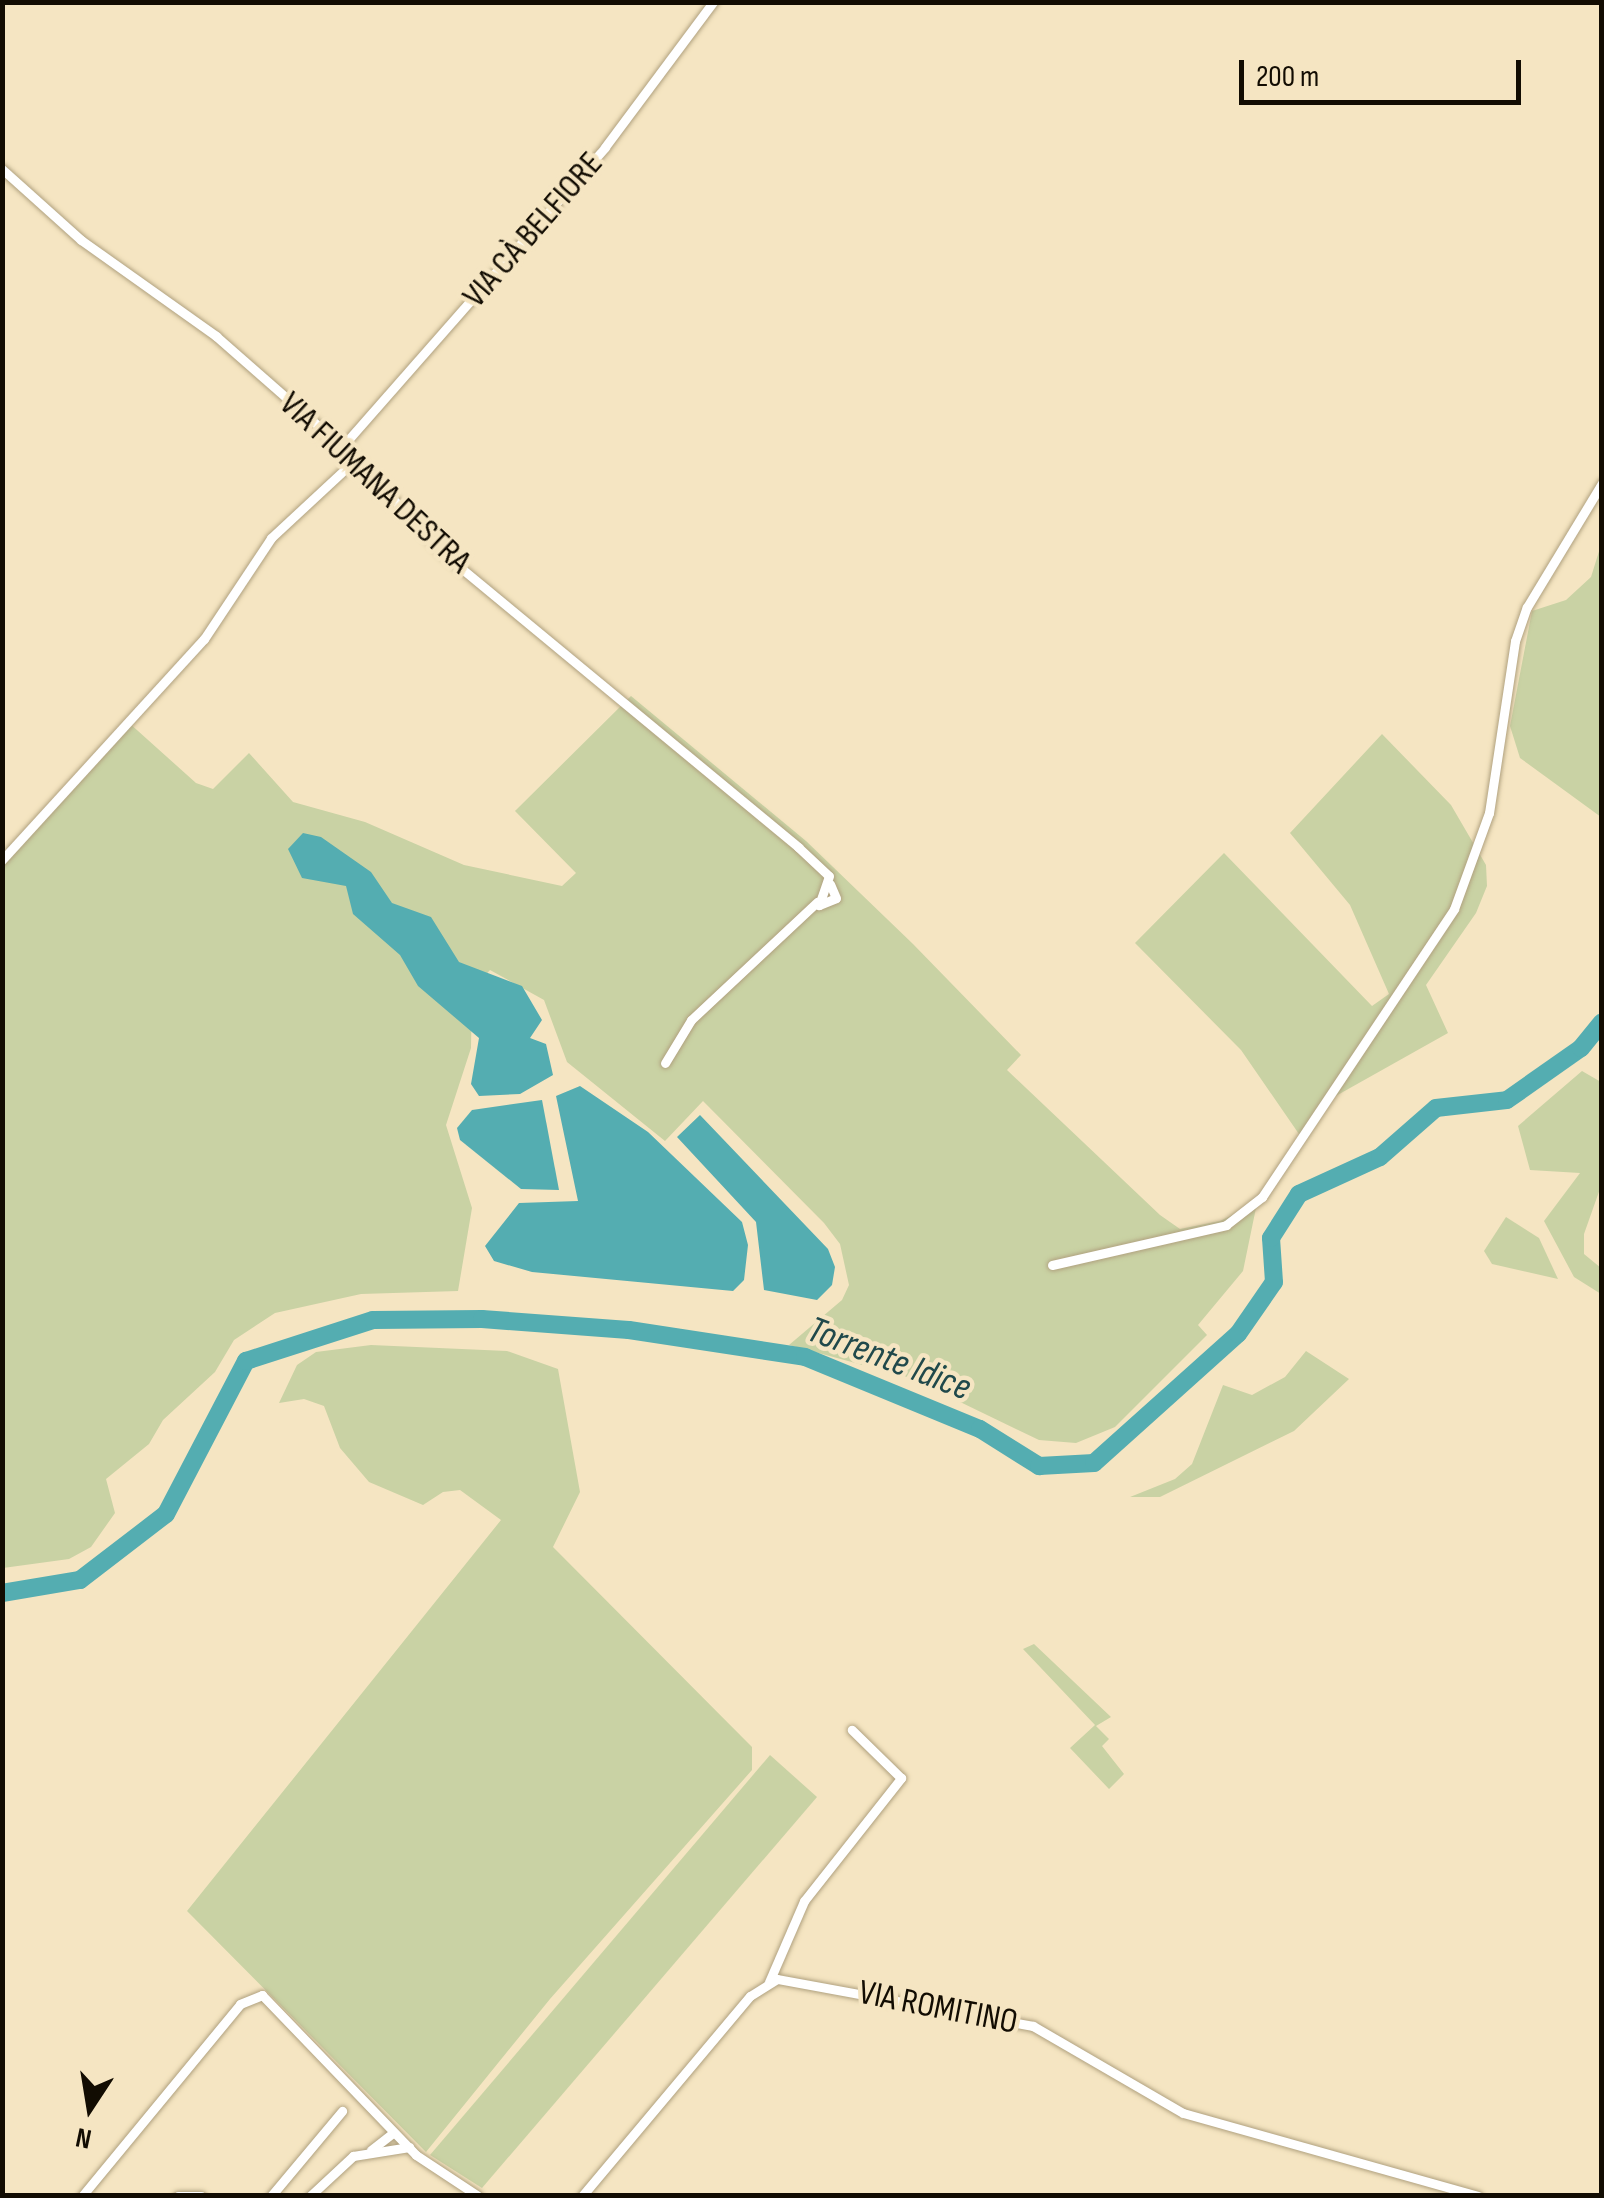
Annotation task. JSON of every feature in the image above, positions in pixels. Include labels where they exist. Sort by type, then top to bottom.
[{"type":"street","name":"VIA CÀ BELFIORE","points":[[341,448],[606,147],[713,2]]},
{"type":"street","name":"VIA FIUMANA DESTRA","points":[[2,169],[81,240],[216,336],[356,460],[430,542],[798,847],[830,884],[816,902],[691,1020],[665,1063]]},
{"type":"street","points":[[2,860],[195,650],[271,538],[356,460]]},
{"type":"street","points":[[1052,1265],[1226,1225],[1262,1196],[1454,909],[1490,813],[1515,641],[1526,606],[1602,483]]},
{"type":"street","points":[[582,2196],[769,1982],[804,1901],[901,1778],[852,1730]]},
{"type":"street","name":"VIA ROMITINO","points":[[769,1982],[810,1982],[1034,2026],[1183,2113],[1478,2196]]},
{"type":"street","points":[[82,2196],[250,1996],[262,1995],[409,2147],[478,2196]]},
{"type":"street","points":[[270,2196],[342,2111]]},
{"type":"street","points":[[310,2196],[335,2166],[368,2152],[394,2132]]},
{"type":"street","points":[[368,2152],[409,2147]]},
{"type":"street","points":[[178,2196],[200,2196]]},
{"type":"green space","points":[[1601,545],[1602,817],[1520,758],[1510,726],[1532,611],[1566,600],[1591,577]]},
{"type":"green space","points":[[631,696],[806,841],[913,944],[1021,1055],[1007,1070],[1160,1215],[1180,1229],[1220,1221],[1257,1203],[1243,1271],[1198,1325],[1207,1335],[1115,1427],[1076,1443],[1039,1440],[956,1400],[944,1387],[789,1345],[842,1300],[849,1285],[840,1244],[824,1223],[703,1101],[665,1141],[567,1062],[544,1000],[490,970],[472,990],[471,1048],[446,1125],[472,1208],[458,1291],[361,1294],[275,1313],[234,1340],[215,1372],[163,1420],[149,1444],[106,1479],[115,1513],[91,1547],[69,1559],[3,1568],[2,866],[128,722],[196,783],[213,789],[249,753],[293,802],[365,822],[464,865],[562,886],[576,873],[515,811]]},
{"type":"green space","points":[[1382,734],[1451,805],[1486,865],[1487,886],[1476,913],[1426,985],[1448,1033],[1334,1097],[1301,1137],[1241,1050],[1135,943],[1224,853],[1372,1006],[1389,994],[1350,905],[1290,833]]},
{"type":"green space","points":[[1582,1071],[1601,1082],[1601,1186],[1584,1234],[1584,1254],[1601,1268],[1601,1294],[1574,1277],[1544,1221],[1580,1173],[1530,1170],[1518,1126]]},
{"type":"green space","points":[[1506,1217],[1539,1238],[1558,1279],[1492,1264],[1484,1251]]},
{"type":"green space","points":[[371,1345],[507,1351],[558,1369],[580,1492],[553,1547],[752,1747],[752,1770],[550,1999],[426,2152],[187,1911],[501,1520],[460,1490],[443,1492],[423,1505],[369,1482],[340,1448],[324,1406],[304,1399],[279,1403],[297,1365],[316,1352]]},
{"type":"green space","points":[[1306,1351],[1349,1379],[1294,1431],[1160,1497],[1130,1497],[1175,1479],[1192,1464],[1223,1385],[1252,1395],[1285,1377]]},
{"type":"green space","points":[[1034,1644],[1111,1717],[1096,1726],[1109,1739],[1102,1746],[1124,1774],[1109,1789],[1070,1748],[1095,1725],[1023,1649]]},
{"type":"green space","points":[[770,1755],[817,1797],[482,2188],[430,2155]]},
{"type":"water","points":[[303,833],[321,837],[371,872],[392,903],[431,917],[459,962],[522,986],[542,1020],[530,1038],[546,1044],[553,1075],[520,1094],[479,1096],[471,1084],[479,1038],[418,986],[400,955],[353,914],[346,886],[302,878],[288,849]]},
{"type":"water","points":[[580,1086],[648,1132],[742,1222],[748,1245],[744,1280],[733,1291],[532,1272],[494,1261],[485,1246],[519,1203],[578,1201],[556,1096]]},
{"type":"water","points":[[542,1100],[559,1190],[521,1189],[460,1140],[457,1128],[472,1110]]},
{"type":"water","points":[[700,1115],[828,1249],[835,1267],[832,1285],[817,1300],[764,1290],[756,1222],[677,1137]]},
{"type":"waterway","name":"Torrente Idice","points":[[2,1593],[80,1580],[166,1514],[246,1361],[373,1320],[482,1319],[629,1330],[805,1357],[980,1429],[1039,1466],[1094,1463],[1238,1334],[1274,1282],[1271,1238],[1299,1194],[1380,1157],[1436,1108],[1507,1100],[1581,1048],[1602,1022]]}]
